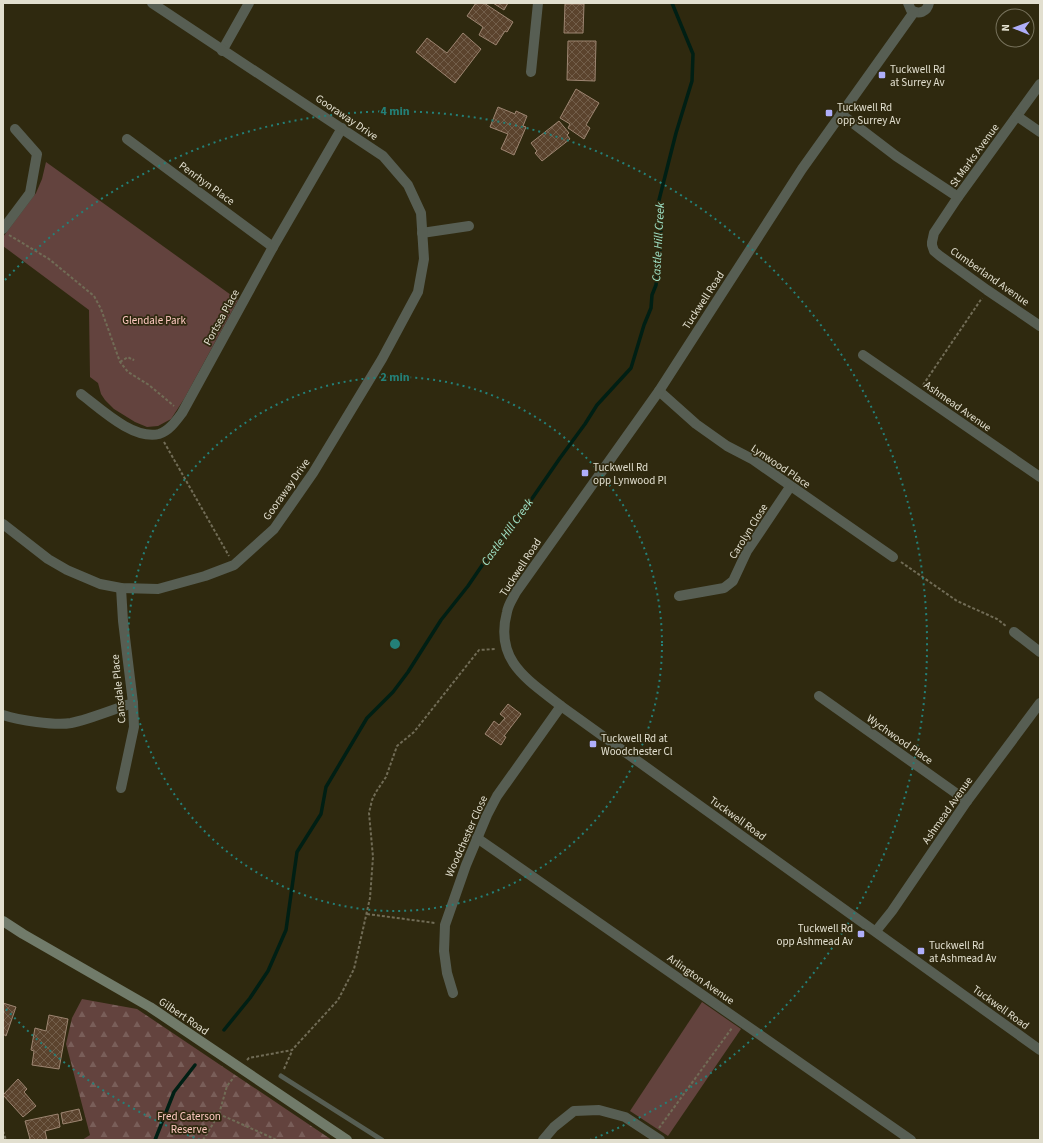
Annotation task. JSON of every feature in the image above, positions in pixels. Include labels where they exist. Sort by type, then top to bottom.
[{"type":"main road","name":"Gilbert Road","points":[[3,921],[150,1007],[347,1140]]},
{"type":"street","name":"Gooraway Drive","points":[[3,524],[48,559],[68,570],[100,584],[121,588],[158,589],[204,576],[234,565],[274,529],[313,472],[382,359],[418,292],[424,259],[421,213],[408,185],[383,156],[152,3]]},
{"type":"street","points":[[222,50],[249,3]]},
{"type":"street","points":[[531,72],[538,3]]},
{"type":"street","points":[[908,3],[909,8],[914,12],[921,13],[927,9],[929,3]]},
{"type":"street","name":"Tuckwell Road","points":[[914,12],[802,169],[659,391],[516,592],[507,611],[504,632],[505,648],[514,664],[526,679],[561,706],[1040,1050]]},
{"type":"street","name":"St Marks Avenue","points":[[932,242],[934,233],[958,197],[1040,84]]},
{"type":"street","points":[[841,114],[896,156],[958,197]]},
{"type":"street","points":[[1017,116],[1040,132]]},
{"type":"street","name":"Portsea Place","points":[[160,434],[173,425],[182,413],[273,247],[342,128]]},
{"type":"street","points":[[3,231],[30,193],[37,154],[15,129]]},
{"type":"street","name":"Penrhyn Place","points":[[127,139],[273,247]]},
{"type":"street","points":[[422,233],[469,226]]},
{"type":"street","name":"Cumberland Avenue","points":[[932,242],[934,250],[940,256],[1040,326]]},
{"type":"street","name":"Ashmead Avenue","points":[[863,355],[1040,477]]},
{"type":"street","name":"Lynwood Place","points":[[659,391],[696,424],[726,446],[752,459],[790,487],[893,557]]},
{"type":"street","points":[[80,394],[128,429],[145,434],[160,434]]},
{"type":"street","name":"Carolyn Close","points":[[679,596],[724,588],[733,581],[747,552],[790,487]]},
{"type":"street","name":"Cansdale Place","points":[[121,588],[123,621],[133,703],[134,727],[121,788]]},
{"type":"street","points":[[1014,632],[1040,652]]},
{"type":"street","name":"Wychwood Place","points":[[818,696],[967,801]]},
{"type":"street","points":[[3,715],[13,718],[70,723],[133,703]]},
{"type":"street","name":"Ashmead Avenue","points":[[876,932],[967,801],[1040,704]]},
{"type":"street","name":"Woodchester Close","points":[[453,994],[447,973],[444,951],[445,925],[456,890],[477,838],[497,796],[561,706]]},
{"type":"street","name":"Arlington Avenue","points":[[477,838],[911,1140]]},
{"type":"street","points":[[544,1140],[554,1127],[574,1111],[599,1110],[625,1116],[657,1138]]},
{"type":"lane","points":[[281,1076],[382,1140]]},
{"type":"path","points":[[3,231],[49,259],[94,296],[101,309],[120,362],[128,372],[149,385],[182,413]]},
{"type":"path","points":[[918,393],[987,290]]},
{"type":"path","points":[[120,362],[128,357],[133,360],[134,359]]},
{"type":"path","points":[[160,434],[234,565]]},
{"type":"path","points":[[893,557],[957,601],[997,619],[1014,632]]},
{"type":"path","points":[[281,1076],[292,1050],[338,1000],[354,969],[370,898],[373,857],[369,813],[372,800],[386,777],[397,746],[414,732],[479,650],[505,648]]},
{"type":"path","points":[[367,914],[445,925]]},
{"type":"path","points":[[657,1138],[738,1020]]},
{"type":"path","points":[[247,1060],[249,1058],[292,1050]]},
{"type":"path","points":[[203,1140],[219,1114],[226,1086],[235,1076]]},
{"type":"path","points":[[219,1114],[277,1140]]},
{"type":"path","points":[[3,1131],[6,1140]]},
{"type":"green space","name":"Glendale Park","points":[[46,162],[238,300],[184,399],[171,419],[158,426],[147,427],[135,422],[114,409],[101,394],[98,383],[90,377],[89,310],[3,246],[3,237],[36,193],[42,179]]},
{"type":"green space","name":"Fred Caterson Reserve","points":[[82,999],[137,1009],[332,1140],[82,1140],[90,1135],[66,1044],[72,1018]]},
{"type":"green space","points":[[702,1002],[741,1029],[668,1136],[630,1111]]},
{"type":"building","points":[[476,3],[484,3],[513,22],[496,45],[479,35],[483,27],[467,16]]},
{"type":"building","points":[[493,3],[508,3],[504,10]]},
{"type":"building","points":[[565,4],[584,4],[583,33],[564,33]]},
{"type":"building","points":[[463,33],[481,49],[455,83],[416,52],[427,38],[447,53]]},
{"type":"building","points":[[568,41],[596,41],[595,81],[567,80]]},
{"type":"building","points":[[576,89],[599,103],[586,125],[590,128],[584,139],[568,128],[570,124],[560,118]]},
{"type":"building","points":[[498,107],[515,114],[516,111],[527,116],[523,126],[526,127],[514,155],[501,149],[508,134],[490,127]]},
{"type":"building","points":[[559,121],[569,133],[567,135],[570,139],[542,161],[535,153],[537,151],[531,143]]},
{"type":"building","points":[[508,704],[521,714],[504,736],[506,737],[501,745],[485,734],[494,721],[499,725],[505,718],[500,714]]},
{"type":"building","points":[[3,1003],[16,1007],[6,1036],[3,1034]]},
{"type":"building","points":[[49,1015],[68,1019],[59,1069],[32,1065],[34,1051],[31,1050],[35,1028],[46,1031]]},
{"type":"building","points":[[18,1079],[27,1089],[24,1092],[36,1106],[23,1117],[3,1095]]},
{"type":"building","points":[[79,1109],[82,1120],[63,1124],[61,1113]]},
{"type":"building","points":[[58,1114],[60,1127],[45,1131],[47,1140],[27,1140],[30,1139],[25,1121]]},
{"type":"waterway","name":"Castle Hill Creek","points":[[224,1030],[250,998],[268,971],[286,930],[297,852],[321,814],[326,787],[367,718],[393,692],[408,672],[441,620],[468,586],[498,542],[511,529],[597,405],[631,368],[644,325],[651,308],[652,295],[656,285],[660,255],[661,226],[658,204],[676,133],[692,81],[693,54],[672,3]]},
{"type":"waterway","name":"Castle Hill Creek","points":[[155,1140],[174,1092],[195,1065]]},
{"type":"place","name":"Tuckwell Rd at Surrey Av","points":[[882,75]]},
{"type":"place","name":"Tuckwell Rd opp Surrey Av","points":[[829,113]]},
{"type":"place","name":"Tuckwell Rd opp Lynwood Pl","points":[[585,473]]},
{"type":"place","name":"Tuckwell Rd at Woodchester Cl","points":[[593,744]]},
{"type":"place","name":"Tuckwell Rd opp Ashmead Av","points":[[861,934]]},
{"type":"place","name":"Tuckwell Rd at Ashmead Av","points":[[921,951]]}]
